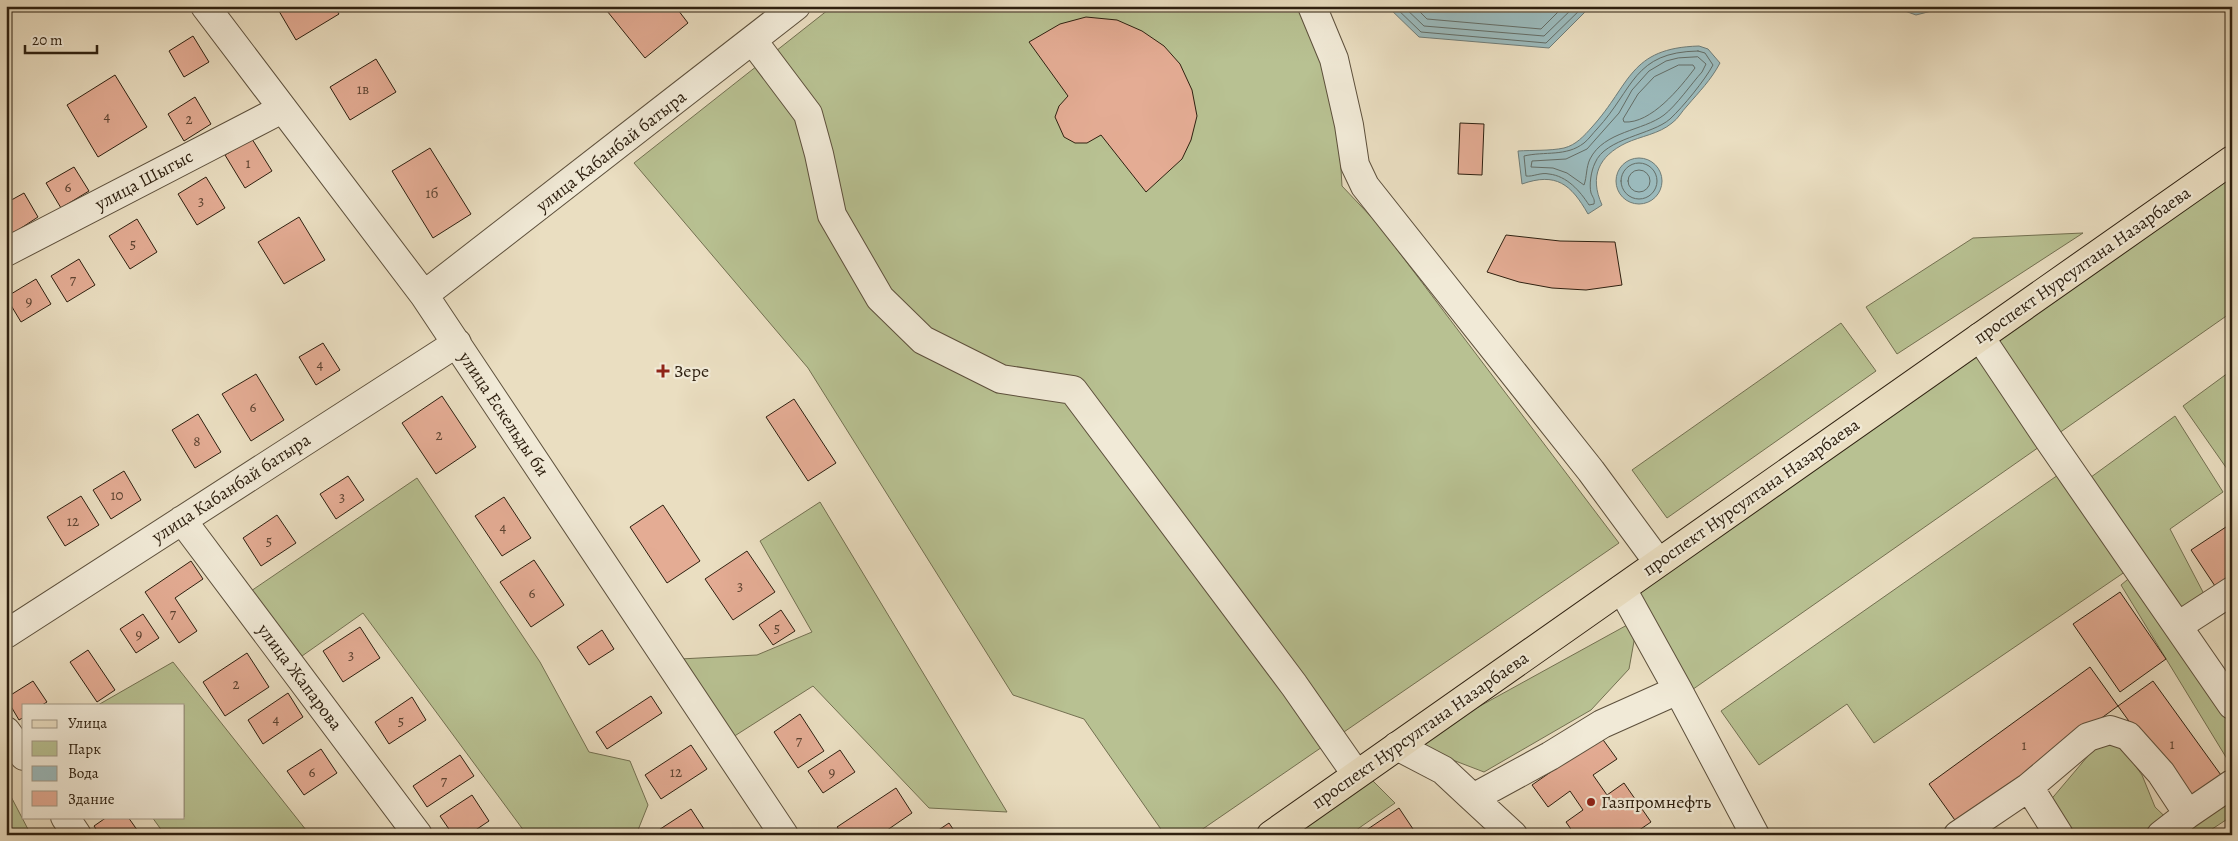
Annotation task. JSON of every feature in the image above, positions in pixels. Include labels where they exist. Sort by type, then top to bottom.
[{"type":"main road","name":"проспект Нурсултана Назарбаева","points":[[1270,835],[2232,160]]},
{"type":"street","name":"улица Ескельды би","points":[[205,6],[424,295],[784,835]]},
{"type":"street","points":[[1312,6],[1334,59],[1349,125],[1355,165],[1365,186],[1592,471],[1658,562]]},
{"type":"street","name":"улица Кабанбай батыра","points":[[424,295],[753,41],[788,9]]},
{"type":"street","points":[[753,41],[808,114],[820,154],[832,215],[880,298],[923,340],[1001,379],[1072,390],[1294,685],[1356,774]]},
{"type":"street","name":"улица Шыгыс","points":[[6,252],[282,109]]},
{"type":"street","points":[[1980,337],[2232,704]]},
{"type":"street","name":"улица Кабанбай батыра","points":[[6,634],[456,343]]},
{"type":"street","name":"улица Жапарова","points":[[182,520],[418,835]]},
{"type":"street","points":[[1622,589],[1755,835]]},
{"type":"street","points":[[2178,626],[2232,591]]},
{"type":"street","points":[[1472,798],[1550,756],[1602,724],[1678,690]]},
{"type":"street","points":[[1958,835],[2029,787],[2088,738],[2110,730],[2128,736],[2161,774],[2188,814]]},
{"type":"street","points":[[6,731],[22,753]]},
{"type":"street","points":[[1397,746],[1442,770],[1513,835]]},
{"type":"street","points":[[2161,835],[2232,784]]},
{"type":"street","points":[[2029,787],[2060,835]]},
{"type":"street","points":[[66,818],[77,835]]},
{"type":"green space","points":[[833,6],[1297,6],[1314,32],[1338,118],[1342,186],[1377,223],[1619,543],[1194,835],[1165,835],[1084,719],[1013,695],[808,368],[634,163]]},
{"type":"green space","points":[[2232,160],[2232,312],[1689,692],[1622,589]]},
{"type":"green space","points":[[2083,233],[1897,354],[1866,307],[1973,238]]},
{"type":"green space","points":[[1841,323],[1876,371],[1667,518],[1632,470]]},
{"type":"green space","points":[[2232,370],[2232,476],[2183,406]]},
{"type":"green space","points":[[2175,416],[2223,492],[2170,529],[2204,594],[2180,608],[2087,480]]},
{"type":"green space","points":[[2068,468],[2135,565],[1874,743],[1847,704],[1759,765],[1721,711]]},
{"type":"green space","points":[[417,478],[540,662],[589,752],[630,761],[648,805],[636,835],[527,835],[363,613],[302,656],[251,591]]},
{"type":"green space","points":[[820,502],[1007,812],[929,808],[813,686],[733,737],[680,659],[757,655],[812,632],[760,541]]},
{"type":"green space","points":[[2133,575],[2232,712],[2232,767],[2121,585]]},
{"type":"green space","points":[[1638,619],[1629,669],[1591,710],[1484,772],[1411,744]]},
{"type":"green space","points":[[173,662],[310,835],[165,835],[153,818],[185,818],[185,704],[100,704]]},
{"type":"green space","points":[[2110,730],[2142,775],[2155,807],[2180,831],[2232,785],[2232,816],[2203,835],[2059,835],[2043,809]]},
{"type":"green space","points":[[1369,777],[1395,803],[1349,835],[1287,835]]},
{"type":"green space","points":[[6,787],[31,835],[6,835]]},
{"type":"water","points":[[1387,6],[1591,6],[1549,48],[1419,37]]},
{"type":"water","points":[[1891,6],[1951,6],[1916,15]]},
{"type":"water","points":[[1699,46],[1708,49],[1720,63],[1705,86],[1667,127],[1626,143],[1609,154],[1603,161],[1599,168],[1596,185],[1602,205],[1588,214],[1569,188],[1561,183],[1544,179],[1522,184],[1518,151],[1559,149],[1572,145],[1592,127],[1634,71],[1645,61],[1658,53],[1676,48]]},
{"type":"water","points":[[1639,158],[1652,162],[1658,168],[1662,181],[1658,194],[1652,200],[1639,204],[1626,200],[1620,194],[1616,181],[1620,168],[1626,162]]},
{"type":"building","points":[[276,6],[334,6],[339,14],[296,40]]},
{"type":"building","points":[[603,6],[675,6],[688,23],[645,58]]},
{"type":"building","points":[[1086,17],[1117,20],[1142,31],[1164,46],[1180,64],[1192,90],[1197,116],[1191,140],[1182,159],[1146,192],[1101,135],[1087,143],[1075,143],[1064,137],[1055,117],[1059,106],[1068,96],[1029,42],[1060,24]]},
{"type":"building","points":[[193,36],[209,62],[184,77],[169,51]]},
{"type":"building","points":[[376,59],[396,92],[350,120],[330,87]]},
{"type":"building","points":[[115,75],[147,127],[98,157],[67,105]]},
{"type":"building","points":[[195,97],[211,124],[184,141],[168,114]]},
{"type":"building","points":[[1460,123],[1484,124],[1482,175],[1458,174]]},
{"type":"building","points":[[252,139],[272,171],[245,188],[225,155]]},
{"type":"building","points":[[430,148],[471,214],[433,238],[392,171]]},
{"type":"building","points":[[74,167],[89,191],[61,208],[46,183]]},
{"type":"building","points":[[206,177],[225,208],[197,225],[178,194]]},
{"type":"building","points":[[24,193],[38,217],[12,234],[6,224],[6,203]]},
{"type":"building","points":[[299,217],[325,260],[284,284],[258,242]]},
{"type":"building","points":[[137,219],[157,252],[130,269],[109,236]]},
{"type":"building","points":[[1506,235],[1560,241],[1615,242],[1622,285],[1586,290],[1552,288],[1519,282],[1487,272]]},
{"type":"building","points":[[79,259],[95,285],[67,302],[51,276]]},
{"type":"building","points":[[36,279],[51,304],[21,322],[6,297]]},
{"type":"building","points":[[323,343],[340,370],[316,385],[299,357]]},
{"type":"building","points":[[256,374],[284,420],[251,441],[222,394]]},
{"type":"building","points":[[442,396],[476,447],[436,474],[402,423]]},
{"type":"building","points":[[794,399],[836,463],[808,481],[766,417]]},
{"type":"building","points":[[198,414],[221,452],[195,468],[172,430]]},
{"type":"building","points":[[124,471],[141,500],[111,519],[93,490]]},
{"type":"building","points":[[348,476],[364,500],[336,519],[320,494]]},
{"type":"building","points":[[81,496],[99,525],[65,546],[47,517]]},
{"type":"building","points":[[504,497],[531,538],[502,556],[475,516]]},
{"type":"building","points":[[663,505],[700,561],[667,583],[630,527]]},
{"type":"building","points":[[277,515],[296,543],[261,566],[243,538]]},
{"type":"building","points":[[2232,523],[2232,580],[2217,589],[2191,550]]},
{"type":"building","points":[[747,551],[775,592],[733,620],[705,579]]},
{"type":"building","points":[[534,560],[564,605],[531,627],[500,582]]},
{"type":"building","points":[[191,561],[203,579],[175,598],[197,631],[179,643],[145,592]]},
{"type":"building","points":[[2120,592],[2166,659],[2120,692],[2073,624]]},
{"type":"building","points":[[781,610],[795,631],[773,645],[759,625]]},
{"type":"building","points":[[143,614],[159,638],[136,653],[120,629]]},
{"type":"building","points":[[360,627],[380,658],[343,682],[323,651]]},
{"type":"building","points":[[602,630],[614,649],[589,665],[577,647]]},
{"type":"building","points":[[88,650],[115,690],[97,702],[70,662]]},
{"type":"building","points":[[247,653],[269,687],[225,716],[203,682]]},
{"type":"building","points":[[2090,667],[2118,706],[1957,823],[1929,784]]},
{"type":"building","points":[[33,681],[47,702],[44,704],[22,704],[22,718],[19,720],[6,698]]},
{"type":"building","points":[[2153,681],[2226,782],[2191,807],[2118,706]]},
{"type":"building","points":[[288,693],[303,717],[263,744],[248,720]]},
{"type":"building","points":[[651,696],[662,713],[607,749],[596,732]]},
{"type":"building","points":[[412,697],[426,720],[389,744],[375,722]]},
{"type":"building","points":[[800,714],[824,751],[798,768],[774,732]]},
{"type":"building","points":[[1601,737],[1617,759],[1593,775],[1607,795],[1624,783],[1651,822],[1632,835],[1575,835],[1566,822],[1583,810],[1570,791],[1548,807],[1532,785]]},
{"type":"building","points":[[691,745],[707,769],[661,799],[645,775]]},
{"type":"building","points":[[321,749],[337,773],[304,795],[287,771]]},
{"type":"building","points":[[840,750],[855,772],[823,793],[808,771]]},
{"type":"building","points":[[460,755],[474,776],[427,807],[413,786]]},
{"type":"building","points":[[896,788],[912,813],[880,835],[843,835],[837,827]]},
{"type":"building","points":[[472,795],[489,821],[468,835],[453,835],[440,816]]},
{"type":"building","points":[[1399,808],[1417,835],[1359,835]]},
{"type":"building","points":[[691,809],[704,829],[696,835],[651,835]]},
{"type":"building","points":[[106,818],[129,818],[140,834],[100,835],[94,826]]},
{"type":"building","points":[[949,823],[957,835],[931,835]]},
{"type":"place","name":"Зере","points":[[663,371]]},
{"type":"place","name":"Газпромнефть","points":[[1591,802]]}]
